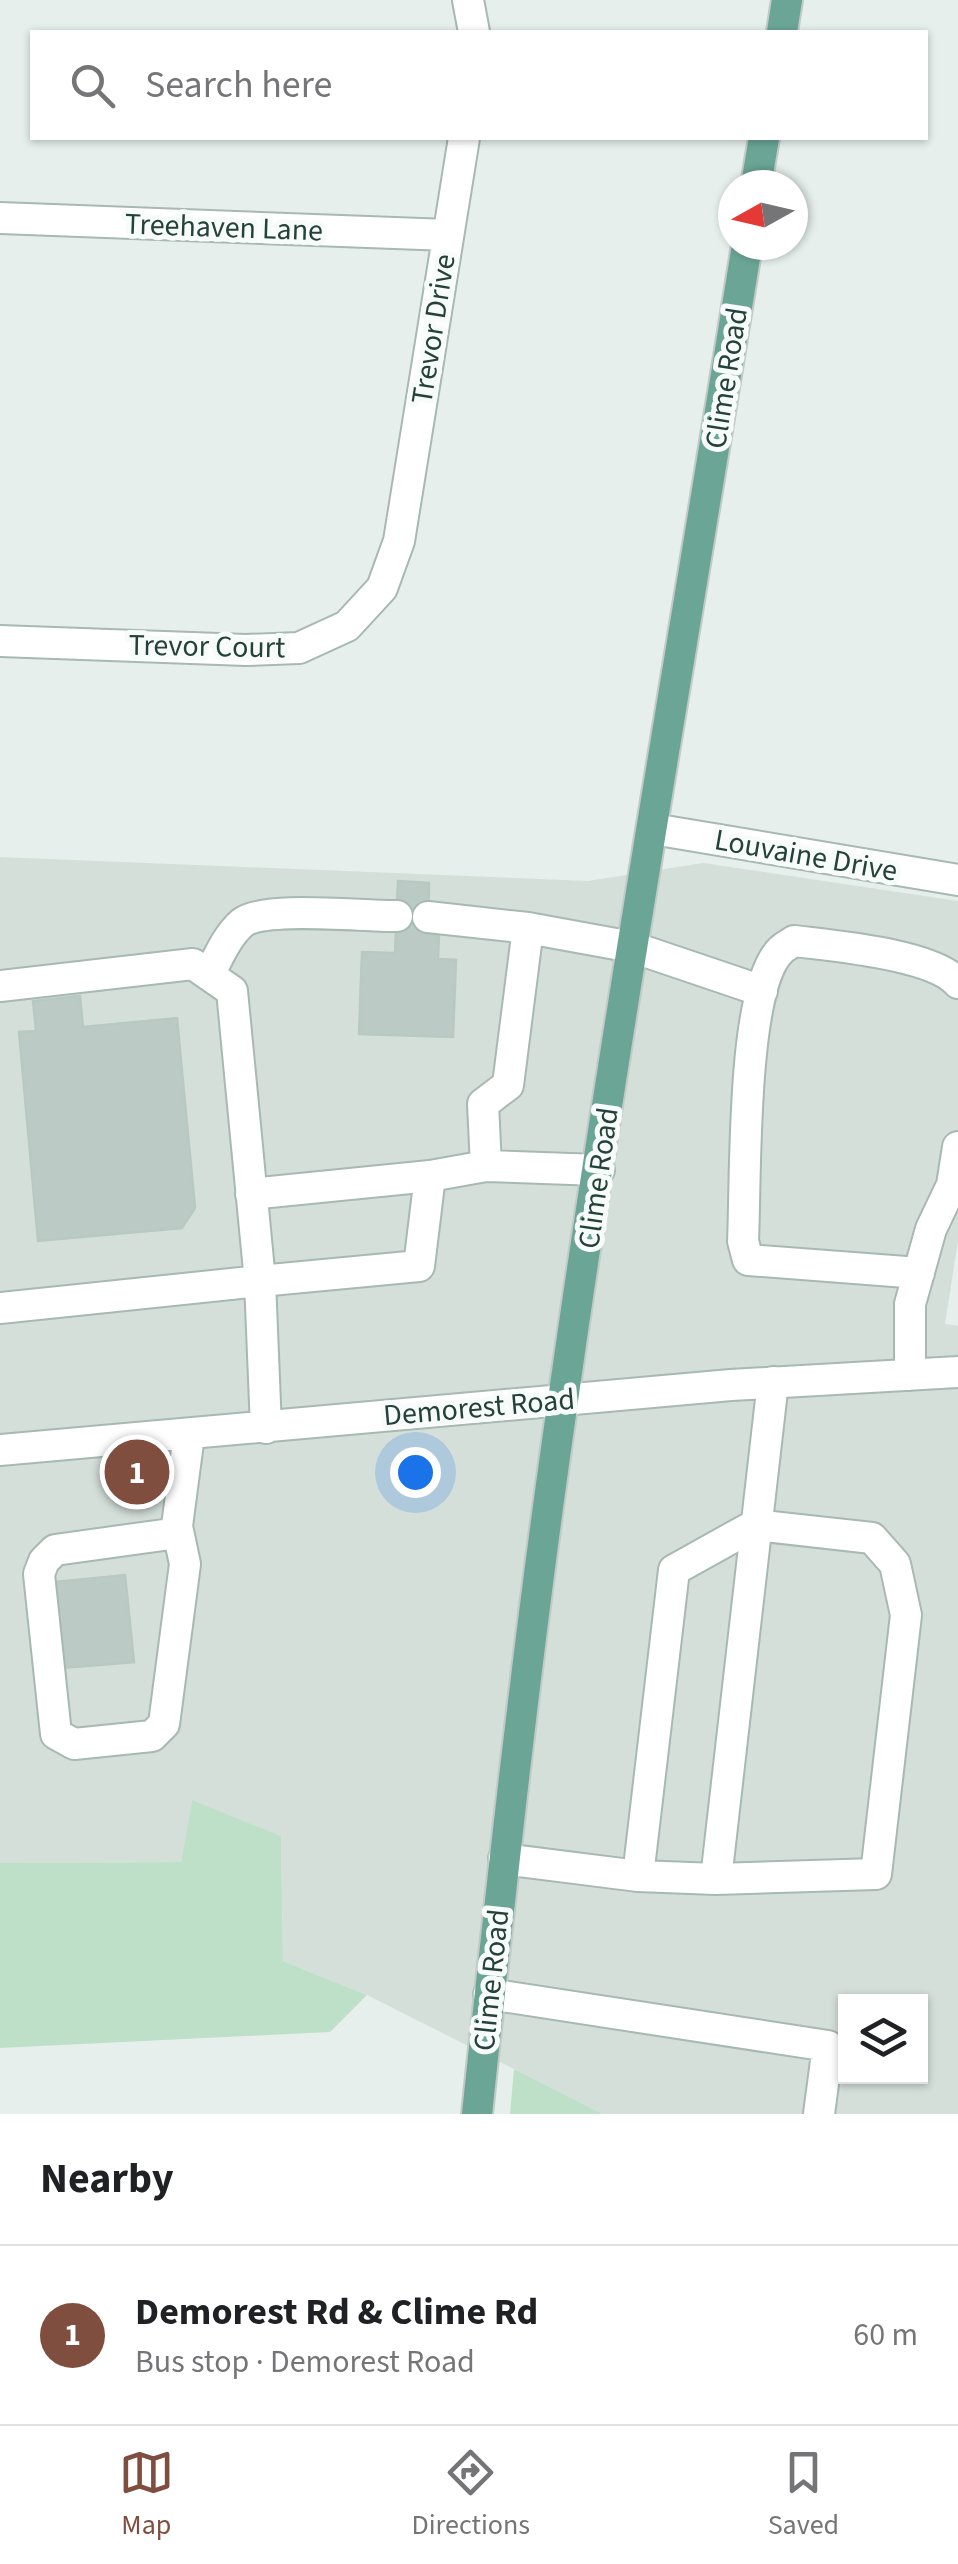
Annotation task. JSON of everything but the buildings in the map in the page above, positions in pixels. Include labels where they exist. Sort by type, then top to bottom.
[{"type":"main road","points":[[782,30],[787,0]]},
{"type":"main road","points":[[759,170],[764,140]]},
{"type":"main road","name":"Clime Road","points":[[477,2114],[504,1859],[563,1400],[632,947],[745,260]]},
{"type":"street","points":[[468,0],[474,30]]},
{"type":"street","name":"Trevor Drive","points":[[402,521],[464,140]]},
{"type":"street","name":"Treehaven Lane","points":[[0,218],[448,236]]},
{"type":"street","name":"Trevor Court","points":[[0,641],[246,650],[299,648],[347,626],[382,588],[402,521]]},
{"type":"street","name":"Louvaine Drive","points":[[653,829],[958,880]]},
{"type":"street","points":[[209,976],[223,948],[244,921],[272,914],[310,912],[396,916]]},
{"type":"street","points":[[428,917],[528,928],[632,947],[762,991]]},
{"type":"street","points":[[486,1166],[483,1104],[508,1085],[528,928]]},
{"type":"street","points":[[919,1273],[748,1260],[744,1241],[753,1028],[762,991],[779,951],[794,941],[876,952],[949,973],[958,983]]},
{"type":"street","points":[[0,986],[193,964],[232,991],[260,1281],[266,1428]]},
{"type":"street","points":[[910,1375],[910,1304],[931,1230],[952,1185],[958,1146]]},
{"type":"street","points":[[251,1194],[430,1176],[486,1166],[599,1170]]},
{"type":"street","points":[[0,1308],[419,1266],[430,1176]]},
{"type":"street","name":"Demorest Road","points":[[0,1450],[773,1382],[958,1372]]},
{"type":"street","points":[[716,1879],[773,1382]]},
{"type":"street","points":[[178,1533],[55,1550],[44,1562],[39,1574],[56,1734],[74,1744],[152,1736],[164,1724],[185,1564],[178,1533],[189,1435]]},
{"type":"street","points":[[504,1859],[638,1876],[716,1879],[876,1874],[906,1614],[896,1564],[872,1538],[756,1525],[674,1570],[638,1876]]},
{"type":"street","points":[[489,1994],[828,2046],[819,2114]]},
{"type":"shaded area","points":[[0,857],[588,881],[703,863],[958,901],[958,1241],[945,1324],[958,1326],[958,2114],[603,2114],[367,1995],[283,1961],[281,1836],[192,1801],[181,1862],[0,1863]]},
{"type":"green space","points":[[192,1800],[281,1836],[283,1961],[367,1995],[330,2032],[0,2048],[0,1863],[181,1862]]},
{"type":"green space","points":[[514,2069],[603,2114],[510,2114]]},
{"type":"place","name":"Demorest Rd & Clime Rd","points":[[137,1472]]}]
